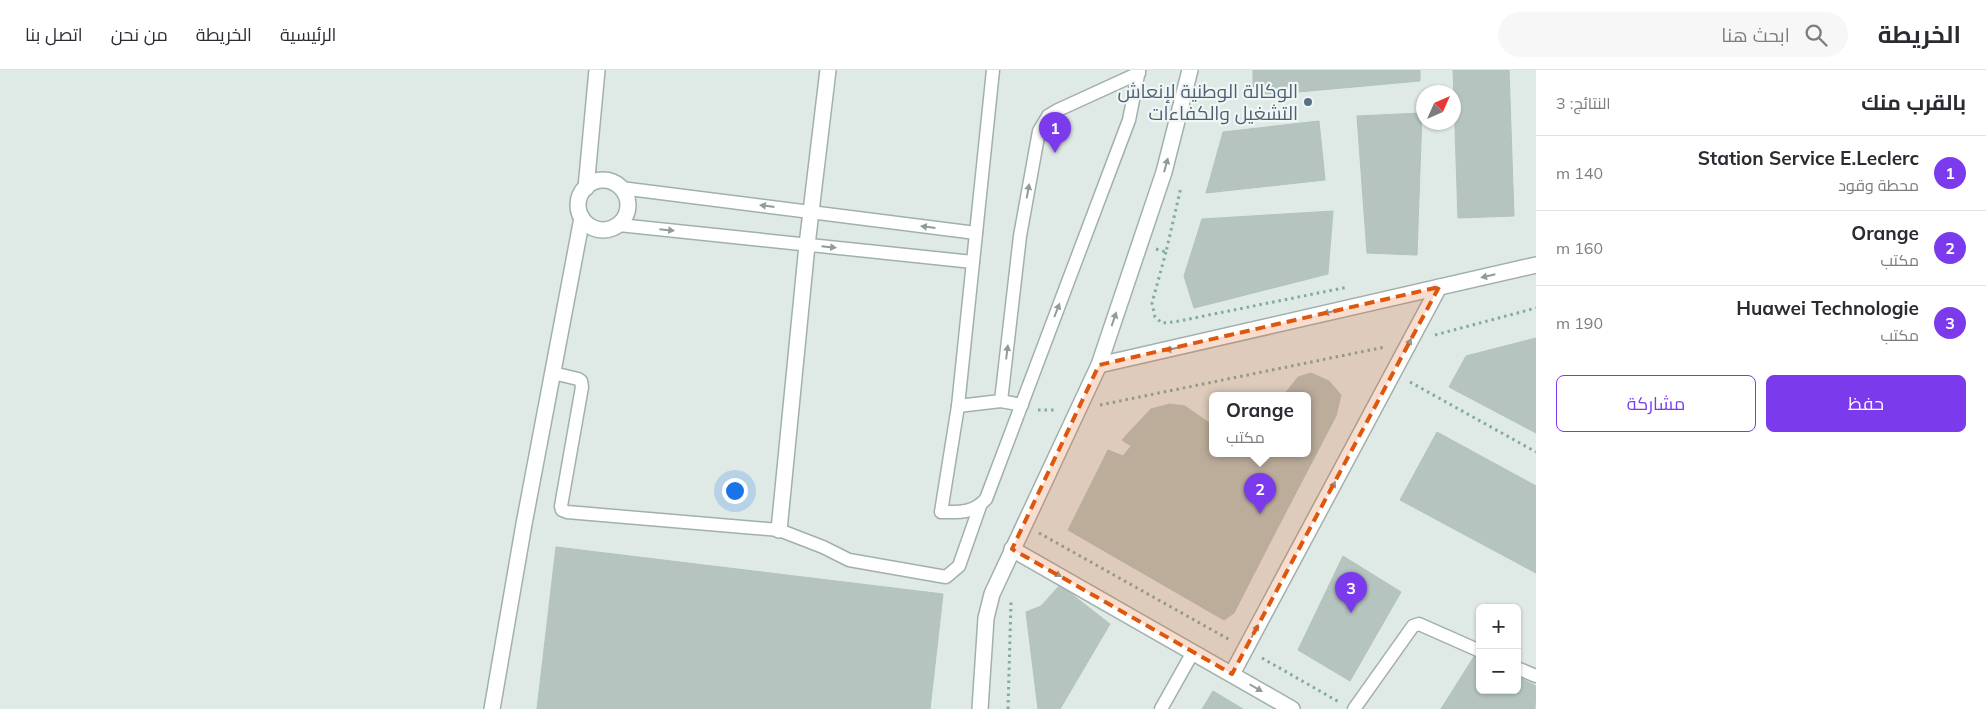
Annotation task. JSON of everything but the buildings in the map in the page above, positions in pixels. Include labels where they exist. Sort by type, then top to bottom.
[{"type":"street","points":[[586,188],[597,70]]},
{"type":"street","points":[[780,530],[807,245],[828,70]]},
{"type":"street","points":[[980,709],[986,618],[992,594],[1099,365],[1164,172],[1190,70]]},
{"type":"street","points":[[604,180],[621,188],[626,195],[628,207],[626,216],[619,225],[607,230],[599,230],[587,225],[579,210],[581,194],[586,188],[604,180]]},
{"type":"street","points":[[492,709],[582,218]]},
{"type":"street","points":[[1099,365],[1536,265]]},
{"type":"street","points":[[1232,674],[1439,287]]},
{"type":"street","points":[[1012,549],[1292,709]]},
{"type":"lane","points":[[993,70],[958,406],[941,512],[964,512],[980,506],[986,500],[1129,120],[1139,71]]},
{"type":"lane","points":[[1001,400],[1020,236],[1039,131],[1048,116],[1139,71]]},
{"type":"lane","points":[[621,188],[976,233]]},
{"type":"lane","points":[[619,225],[973,262]]},
{"type":"lane","points":[[553,373],[578,379],[581,381],[582,387],[562,510],[566,512],[780,530],[823,547],[849,560],[946,576],[959,566],[980,506]]},
{"type":"lane","points":[[958,406],[1001,400],[1022,404]]},
{"type":"lane","points":[[1349,707],[1413,626],[1419,624],[1476,649]]},
{"type":"lane","points":[[1161,709],[1192,652]]},
{"type":"lane","points":[[1521,670],[1536,676]]},
{"type":"path","points":[[1166,252],[1152,303],[1155,317],[1162,323],[1353,285]]},
{"type":"path","points":[[1022,404],[1037,410],[1078,410],[1410,342],[1536,308]]},
{"type":"path","points":[[1393,373],[1536,452]]},
{"type":"path","points":[[1024,524],[1349,707]]},
{"type":"path","points":[[1008,709],[1011,598]]},
{"type":"highlighted area","points":[[1439,287],[1232,674],[1012,549],[1099,365]]},
{"type":"place","name":"الوكالة الوطنية لإنعاش التشغيل والكفاءات","points":[[1308,102]]},
{"type":"place","name":"Station Service E.Leclerc","points":[[1055,153]]},
{"type":"place","name":"Orange","points":[[1260,514]]},
{"type":"place","name":"Huawei Technologie","points":[[1351,613]]}]
